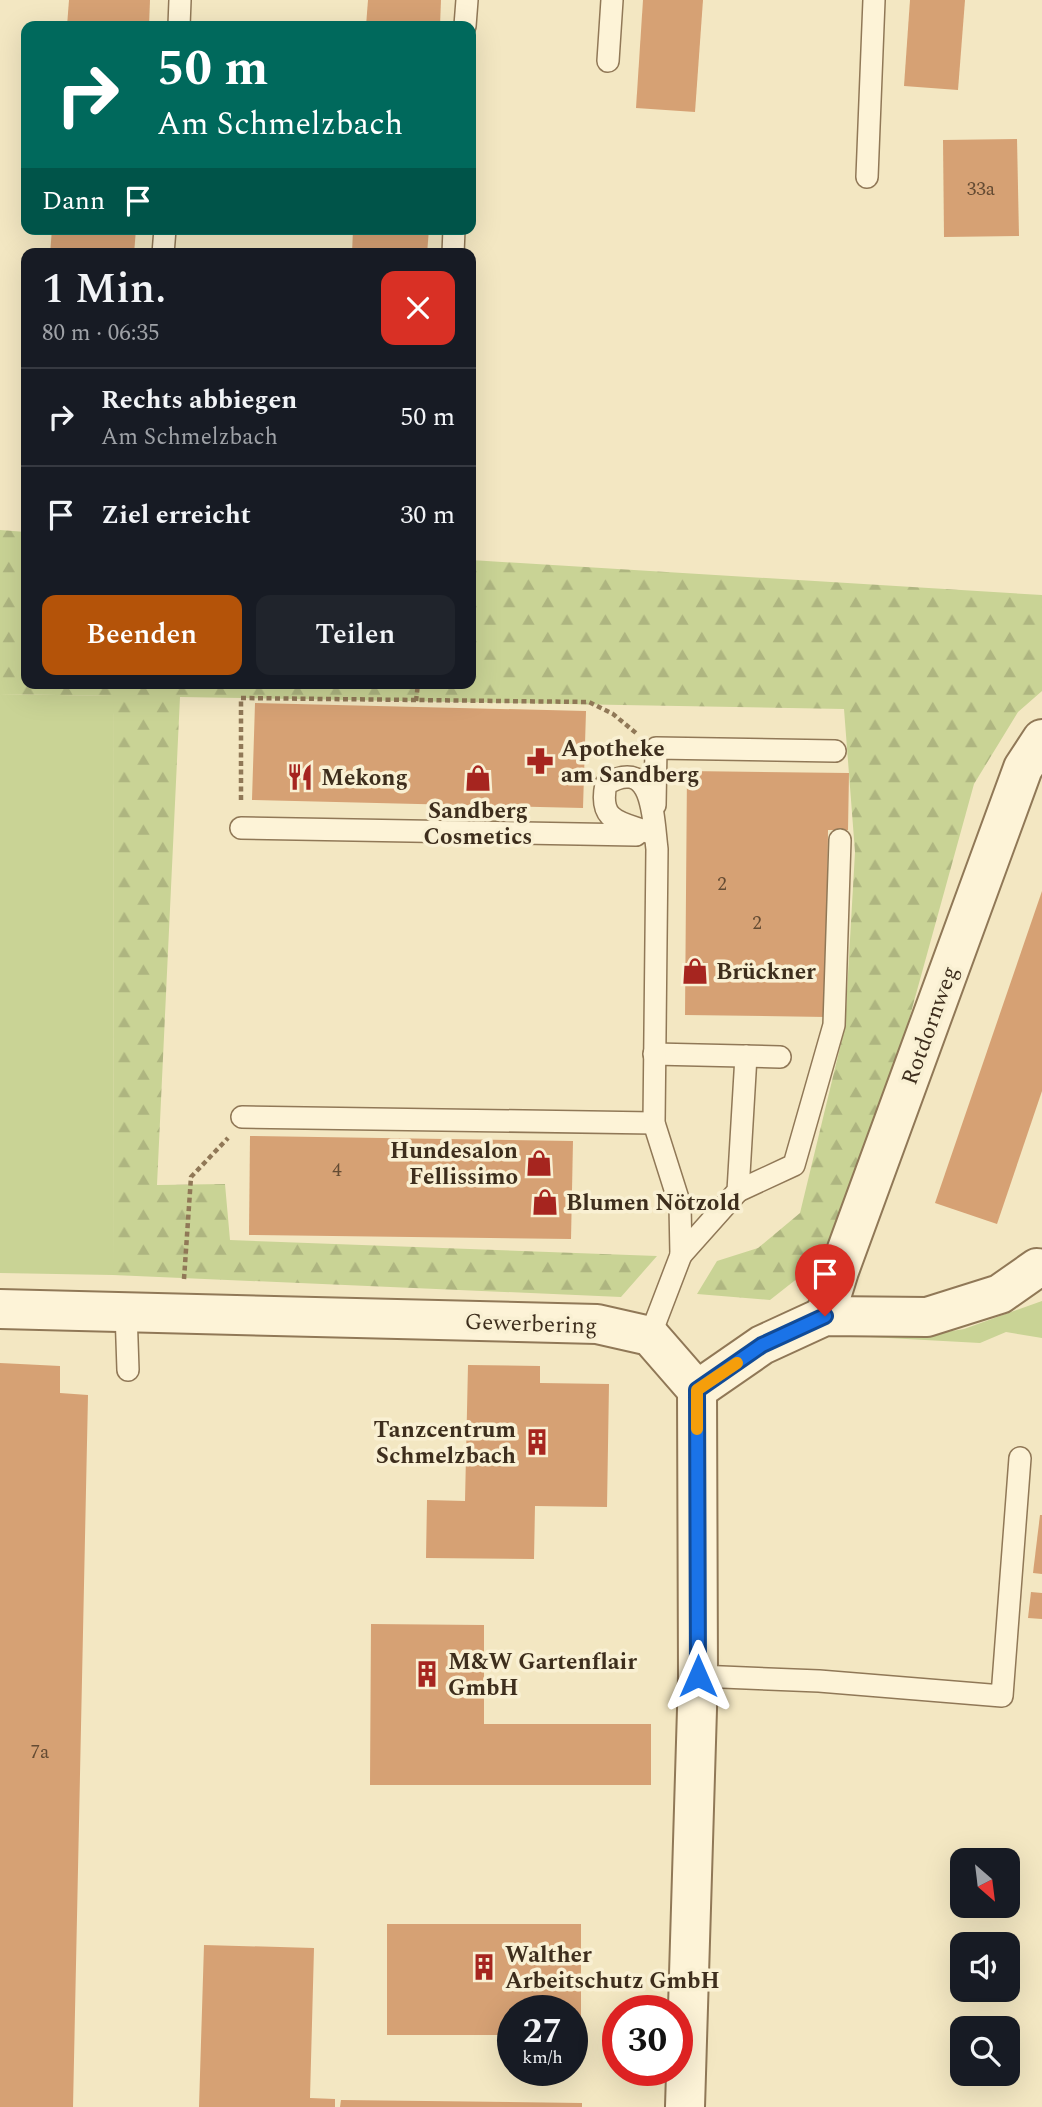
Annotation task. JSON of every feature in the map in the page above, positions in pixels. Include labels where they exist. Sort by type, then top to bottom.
[{"type":"street","name":"Rotdornweg","points":[[825,1316],[839,1271],[1023,768],[1042,739]]},
{"type":"street","points":[[697,1390],[762,1345],[825,1316],[927,1317],[1000,1294],[1040,1263]]},
{"type":"street","name":"Gewerbering","points":[[0,1309],[597,1324],[650,1336]]},
{"type":"street","points":[[650,1336],[697,1390],[698,1676],[685,2107]]},
{"type":"lane","points":[[178,21],[180,0]]},
{"type":"lane","points":[[466,21],[467,0]]},
{"type":"lane","points":[[608,61],[612,0]]},
{"type":"lane","points":[[867,177],[874,0]]},
{"type":"lane","points":[[681,1255],[680,1205],[653,1123],[656,748],[835,751]]},
{"type":"lane","points":[[241,828],[655,835]]},
{"type":"lane","points":[[650,1336],[681,1255],[738,1191],[794,1165],[834,1025],[840,840]]},
{"type":"lane","points":[[654,1054],[780,1057]]},
{"type":"lane","points":[[738,1191],[746,1056]]},
{"type":"lane","points":[[242,1117],[653,1123]]},
{"type":"lane","points":[[126,1311],[128,1370]]},
{"type":"lane","points":[[698,1676],[818,1681],[1002,1696],[1020,1458]]},
{"type":"path","points":[[416,701],[417,689]]},
{"type":"path","points":[[241,828],[241,698],[589,702],[613,714],[656,748]]},
{"type":"path","points":[[182,1312],[191,1177],[227,1139],[242,1117]]},
{"type":"green space","points":[[0,530],[21,532],[21,689],[476,689],[476,560],[1042,595],[1042,691],[1018,712],[974,784],[905,1034],[843,1223],[803,1274],[770,1300],[697,1294],[717,1261],[758,1248],[800,1213],[845,1027],[855,852],[844,709],[180,697],[157,1185],[225,1184],[230,1240],[657,1256],[621,1297],[113,1275],[114,696],[0,694]]},
{"type":"green space","points":[[0,694],[114,696],[113,1275],[0,1273]]},
{"type":"green space","points":[[1042,1301],[1042,1338],[1006,1332],[980,1343],[870,1337],[916,1337],[964,1329]]},
{"type":"building","points":[[69,0],[150,0],[149,21],[67,21]]},
{"type":"building","points":[[368,0],[441,0],[440,21],[366,21]]},
{"type":"building","points":[[643,0],[703,0],[695,112],[636,108]]},
{"type":"building","points":[[910,0],[965,0],[958,90],[904,86]]},
{"type":"building","points":[[1017,139],[1019,236],[944,237],[943,140]]},
{"type":"building","points":[[52,235],[136,235],[134,248],[50,248]]},
{"type":"building","points":[[353,235],[429,235],[427,248],[352,248]]},
{"type":"building","points":[[255,703],[586,711],[583,808],[252,800]]},
{"type":"building","points":[[687,771],[849,773],[848,830],[828,830],[826,1017],[685,1015]]},
{"type":"building","points":[[1042,891],[1042,1091],[997,1224],[935,1203]]},
{"type":"building","points":[[250,1136],[573,1141],[571,1239],[249,1235]]},
{"type":"building","points":[[0,1363],[60,1366],[60,1393],[88,1395],[73,2107],[0,2107]]},
{"type":"building","name":"Tanzcentrum Schmelzbach","points":[[468,1365],[540,1366],[540,1383],[609,1384],[607,1507],[535,1506],[534,1559],[426,1558],[427,1500],[465,1501]]},
{"type":"building","points":[[1042,1515],[1042,1574],[1033,1573]]},
{"type":"building","points":[[1031,1592],[1042,1593],[1042,1619],[1028,1618]]},
{"type":"building","name":"M&W Gartenflair GmbH","points":[[371,1624],[484,1625],[484,1724],[651,1724],[651,1785],[370,1785]]},
{"type":"building","name":"Walther Arbeitschutz GmbH","points":[[387,1924],[581,1924],[581,1995],[497,1995],[497,2035],[387,2035]]},
{"type":"building","points":[[204,1945],[314,1948],[310,2098],[335,2099],[335,2107],[199,2107]]},
{"type":"building","points":[[341,2100],[582,2103],[582,2107],[340,2107]]},
{"type":"slow traffic","points":[[697,1429],[697,1390],[737,1363]]},
{"type":"place","name":"Apotheke am Sandberg","points":[[540,761]]},
{"type":"place","name":"Mekong","points":[[300,777]]},
{"type":"place","name":"Sandberg Cosmetics","points":[[478,778]]},
{"type":"place","name":"Brückner","points":[[695,971]]},
{"type":"place","name":"Hundesalon Fellissimo","points":[[539,1163]]},
{"type":"place","name":"Blumen Nötzold","points":[[545,1202]]},
{"type":"place","name":"Tanzcentrum Schmelzbach","points":[[537,1442]]},
{"type":"place","name":"M&W Gartenflair GmbH","points":[[427,1674]]},
{"type":"place","name":"Walther Arbeitschutz GmbH","points":[[484,1967]]},
{"type":"route","points":[[698,1676],[697,1390],[762,1345],[825,1316]]}]
